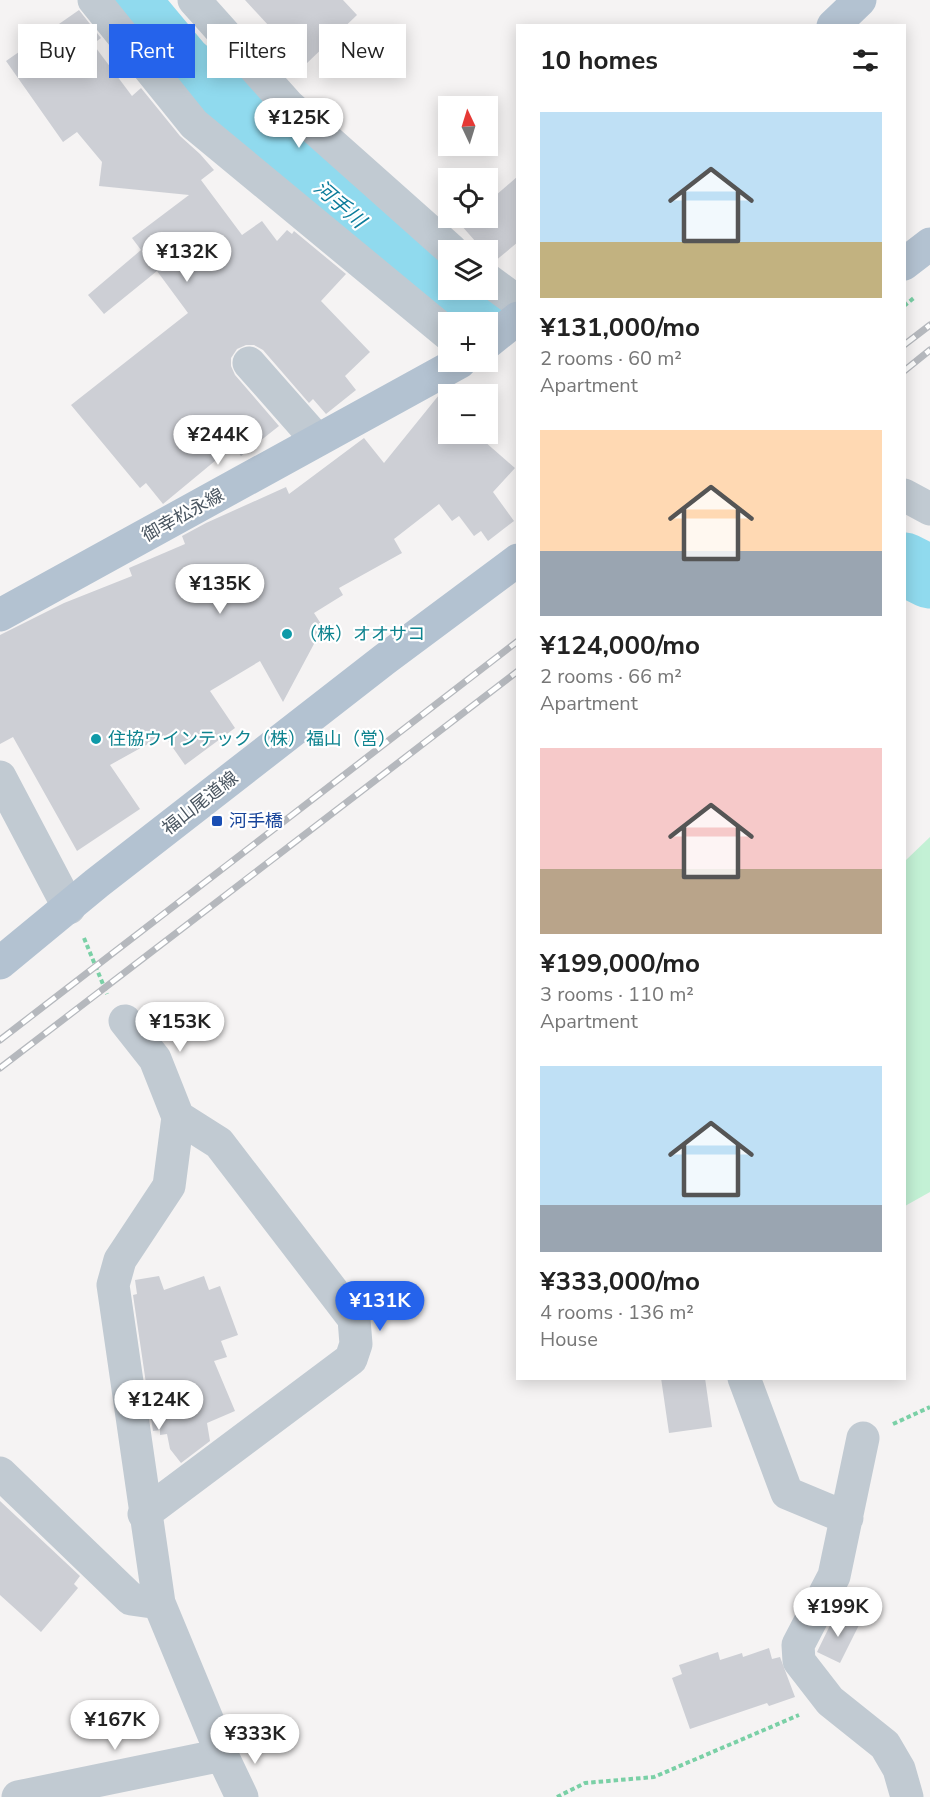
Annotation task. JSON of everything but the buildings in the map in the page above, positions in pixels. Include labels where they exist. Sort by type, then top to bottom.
[{"type":"main road","points":[[835,24],[860,0]]},
{"type":"main road","points":[[906,262],[930,244]]},
{"type":"main road","points":[[498,332],[516,314]]},
{"type":"main road","name":"御幸松永線","points":[[0,615],[442,372]]},
{"type":"main road","name":"福山尾道線","points":[[0,963],[366,674],[516,562]]},
{"type":"street","points":[[94,0],[194,124],[438,326]]},
{"type":"street","points":[[194,0],[288,105],[440,240]]},
{"type":"street","points":[[498,291],[516,312]]},
{"type":"street","points":[[249,363],[317,440]]},
{"type":"street","points":[[906,496],[930,509]]},
{"type":"street","points":[[0,777],[69,908]]},
{"type":"street","points":[[125,1021],[155,1059],[178,1117],[169,1186],[120,1260],[113,1285],[144,1514],[159,1603],[222,1755],[242,1797]]},
{"type":"street","points":[[144,1514],[351,1359],[356,1344],[354,1319],[219,1143],[178,1117]]},
{"type":"street","points":[[745,1380],[787,1493],[847,1518]]},
{"type":"street","points":[[863,1438],[834,1576],[798,1645],[799,1661],[830,1701],[885,1745],[899,1769],[908,1797]]},
{"type":"street","points":[[0,1473],[131,1599],[159,1603]]},
{"type":"street","points":[[18,1797],[222,1755]]},
{"type":"path","points":[[557,1797],[585,1783],[654,1777],[830,1701]]},
{"type":"green space","points":[[930,837],[930,1192],[906,1205],[906,860]]},
{"type":"waterway","name":"河手川","points":[[127,0],[181,65],[435,288],[471,312]]},
{"type":"waterway","name":"河手川","points":[[906,565],[930,577]]},
{"type":"railway","points":[[906,343],[930,325]]},
{"type":"railway","points":[[906,369],[930,350]]},
{"type":"railway","points":[[0,1040],[516,643]]},
{"type":"railway","points":[[0,1068],[516,673]]},
{"type":"place","name":"（株）オオサコ","points":[[287,634]]},
{"type":"place","name":"住協ウインテック（株）福山（営）","points":[[96,739]]},
{"type":"place","name":"河手橋","points":[[217,821]]}]
